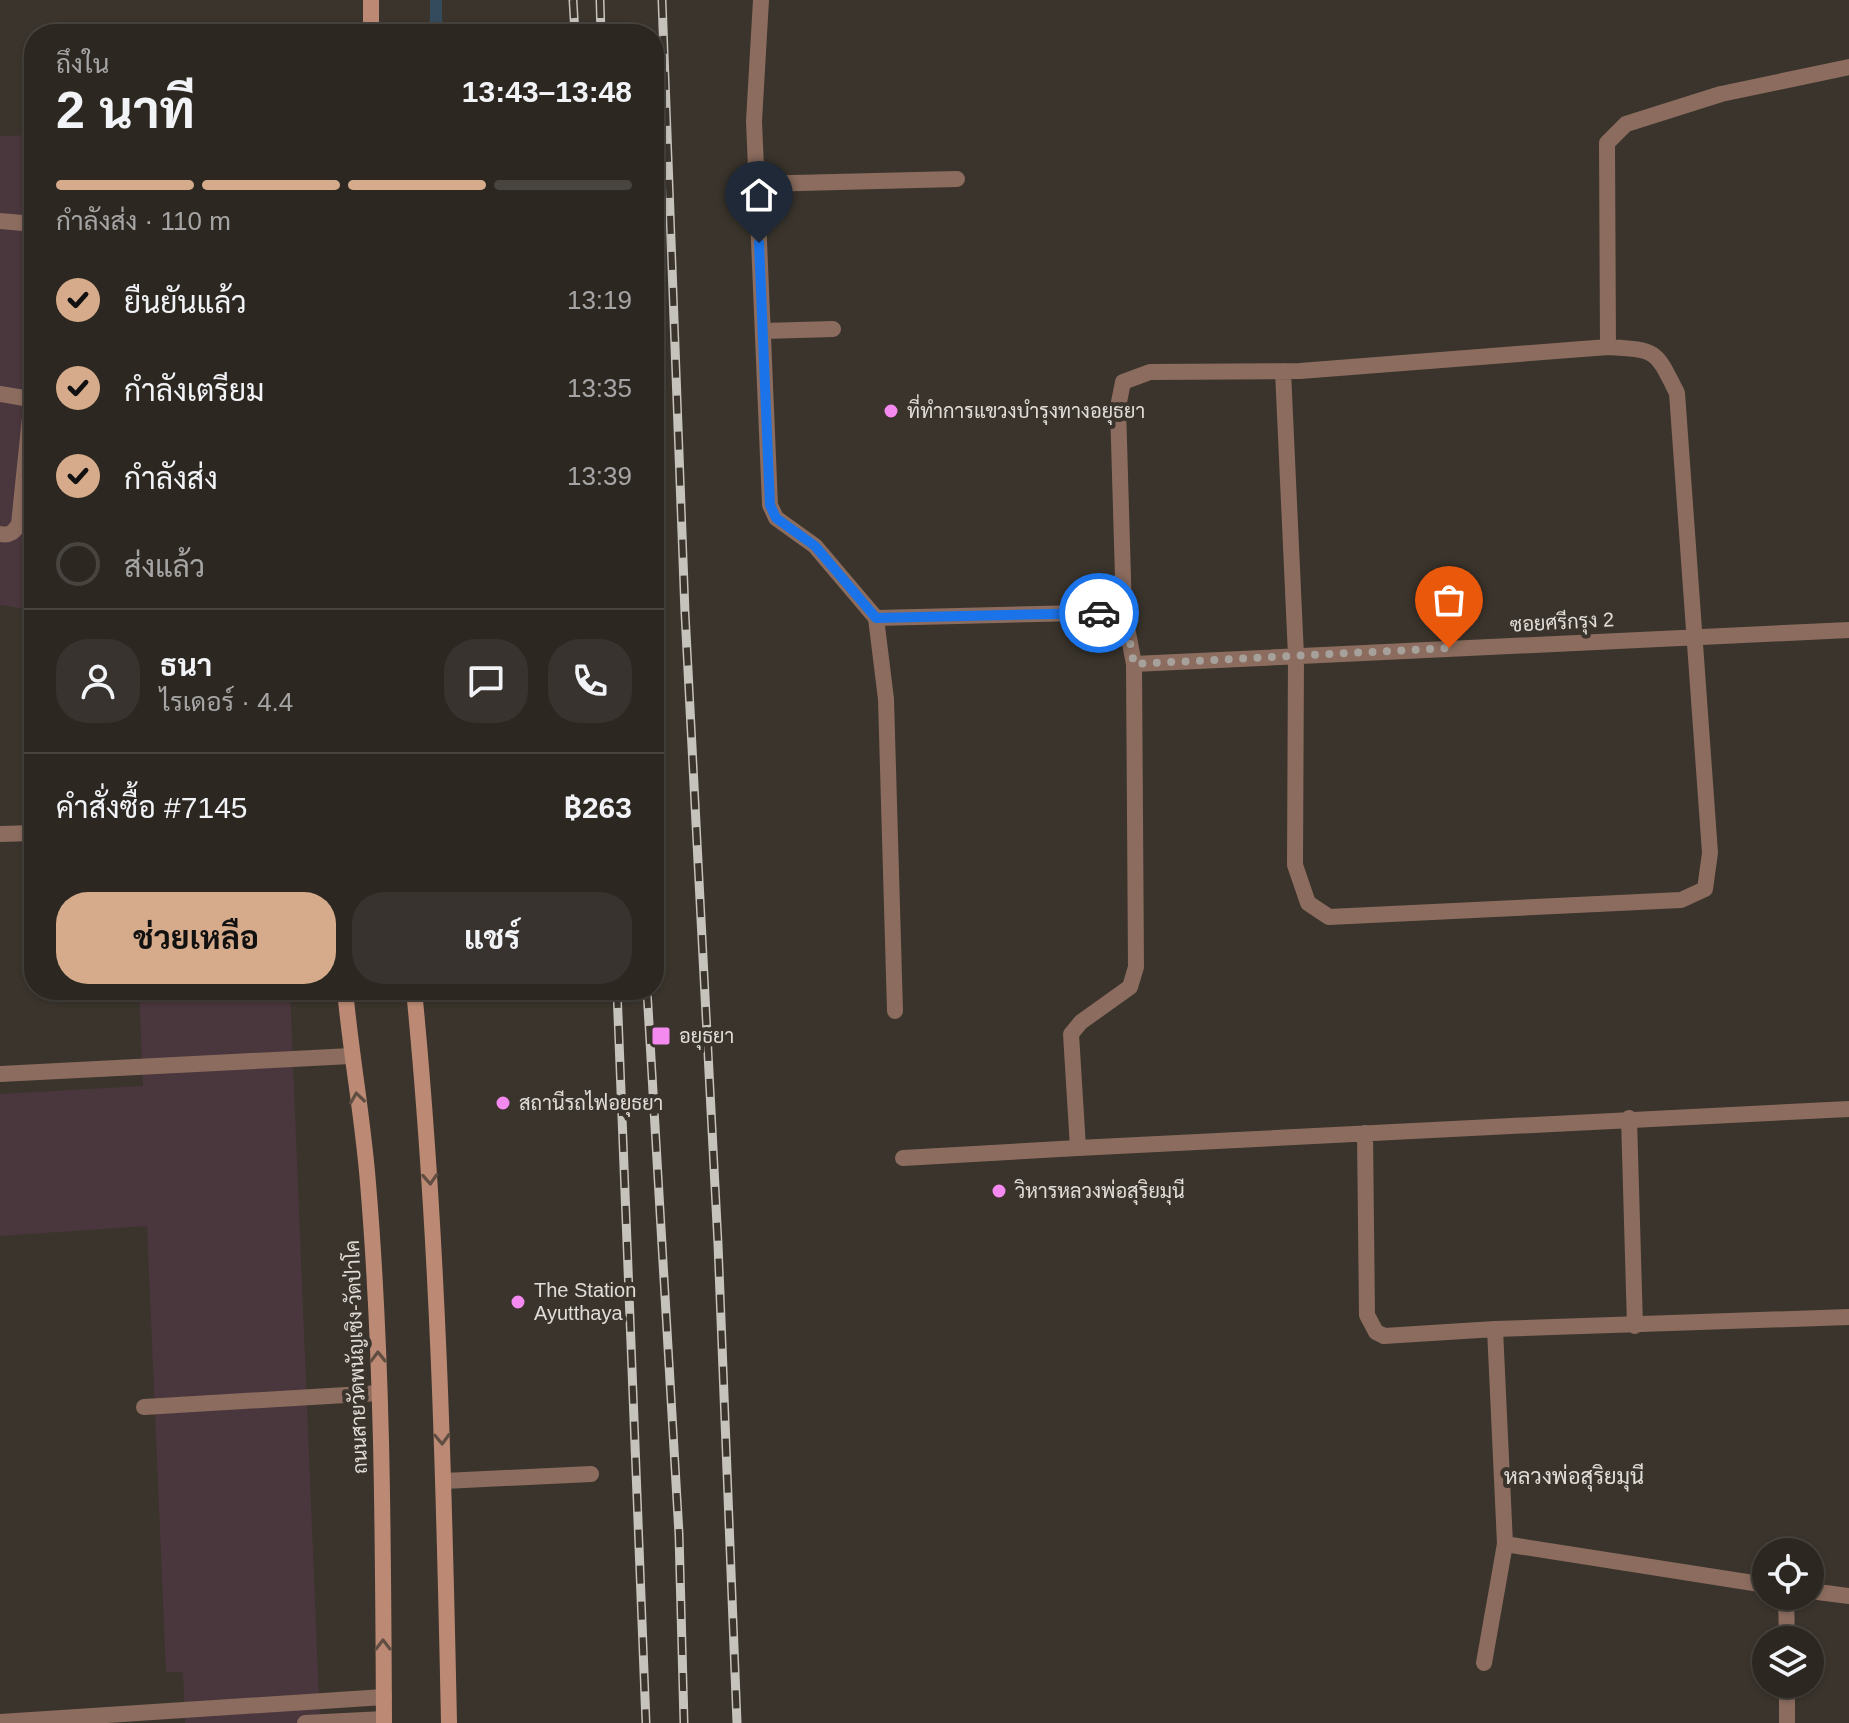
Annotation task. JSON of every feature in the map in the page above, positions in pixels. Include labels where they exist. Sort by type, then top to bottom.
[{"type":"main road","points":[[371,0],[371,24]]},
{"type":"main road","name":"ถนนสายวัดพนัญเชิง-วัดป่าโค","points":[[346,1000],[368,1180],[379,1393],[384,1721]]},
{"type":"main road","points":[[415,1000],[427,1122],[439,1327],[449,1723]]},
{"type":"street","points":[[761,0],[754,121],[770,505],[776,518],[815,546],[876,618],[886,699],[895,1011]]},
{"type":"street","points":[[1608,347],[1607,143],[1626,124],[1721,94],[1849,67]]},
{"type":"street","points":[[757,184],[957,179]]},
{"type":"street","points":[[0,221],[24,223]]},
{"type":"street","points":[[763,331],[833,329]]},
{"type":"street","points":[[1078,1148],[1071,1034],[1081,1022],[1130,987],[1136,967],[1134,664],[1124,612],[1118,407],[1123,382],[1150,372],[1283,371],[1608,347],[1646,349],[1661,361],[1677,393],[1710,853],[1705,889],[1681,900],[1329,917],[1308,903],[1295,865],[1296,656],[1283,371]]},
{"type":"street","points":[[0,394],[24,398]]},
{"type":"street","points":[[0,534],[14,532],[19,524],[24,467]]},
{"type":"street","points":[[876,618],[1124,612]]},
{"type":"street","name":"ซอยศรีกรุง 2","points":[[1134,664],[1849,630]]},
{"type":"street","points":[[0,834],[24,833]]},
{"type":"street","points":[[0,1074],[351,1056]]},
{"type":"street","points":[[903,1158],[1849,1109]]},
{"type":"street","points":[[1629,1118],[1635,1326]]},
{"type":"street","points":[[1365,1133],[1367,1315],[1376,1332],[1384,1336],[1495,1329],[1849,1317]]},
{"type":"street","points":[[1484,1663],[1505,1544],[1495,1329]]},
{"type":"street","points":[[144,1407],[379,1393]]},
{"type":"street","points":[[444,1481],[591,1474]]},
{"type":"street","points":[[1505,1544],[1752,1583]]},
{"type":"street","points":[[1824,1593],[1849,1596]]},
{"type":"street","points":[[0,1722],[384,1697]]},
{"type":"street","points":[[1787,1698],[1787,1723]]},
{"type":"street","points":[[305,1723],[384,1721]]},
{"type":"shaded area","points":[[24,135],[24,609],[0,605],[0,136]]},
{"type":"shaded area","points":[[139,1000],[290,1000],[320,1723],[185,1723],[183,1672],[166,1672],[147,1226],[0,1236],[0,1094],[143,1086]]},
{"type":"waterway","points":[[436,0],[436,24]]},
{"type":"railway","points":[[573,0],[574,24]]},
{"type":"railway","points":[[600,0],[601,24]]},
{"type":"railway","points":[[662,0],[663,24]]},
{"type":"railway","points":[[664,53],[685,613],[718,1244],[737,1723]]},
{"type":"railway","points":[[617,1000],[646,1723]]},
{"type":"railway","points":[[648,1000],[679,1534],[684,1723]]},
{"type":"way so far","points":[[1099,613],[1124,612],[1134,664],[1449,648]]},
{"type":"place","name":"ที่ทำการแขวงบำรุงทางอยุธยา","points":[[891,411]]},
{"type":"place","name":"อยุธยา","points":[[661,1036]]},
{"type":"place","name":"สถานีรถไฟอยุธยา","points":[[503,1103]]},
{"type":"place","name":"วิหารหลวงพ่อสุริยมุนี","points":[[999,1191]]},
{"type":"place","name":"The Station Ayutthaya","points":[[518,1302]]},
{"type":"district","name":"หลวงพ่อสุริยมุนี","points":[[1574,1476]]},
{"type":"route","points":[[759,243],[770,505],[776,518],[815,546],[876,618],[1099,613]]}]
